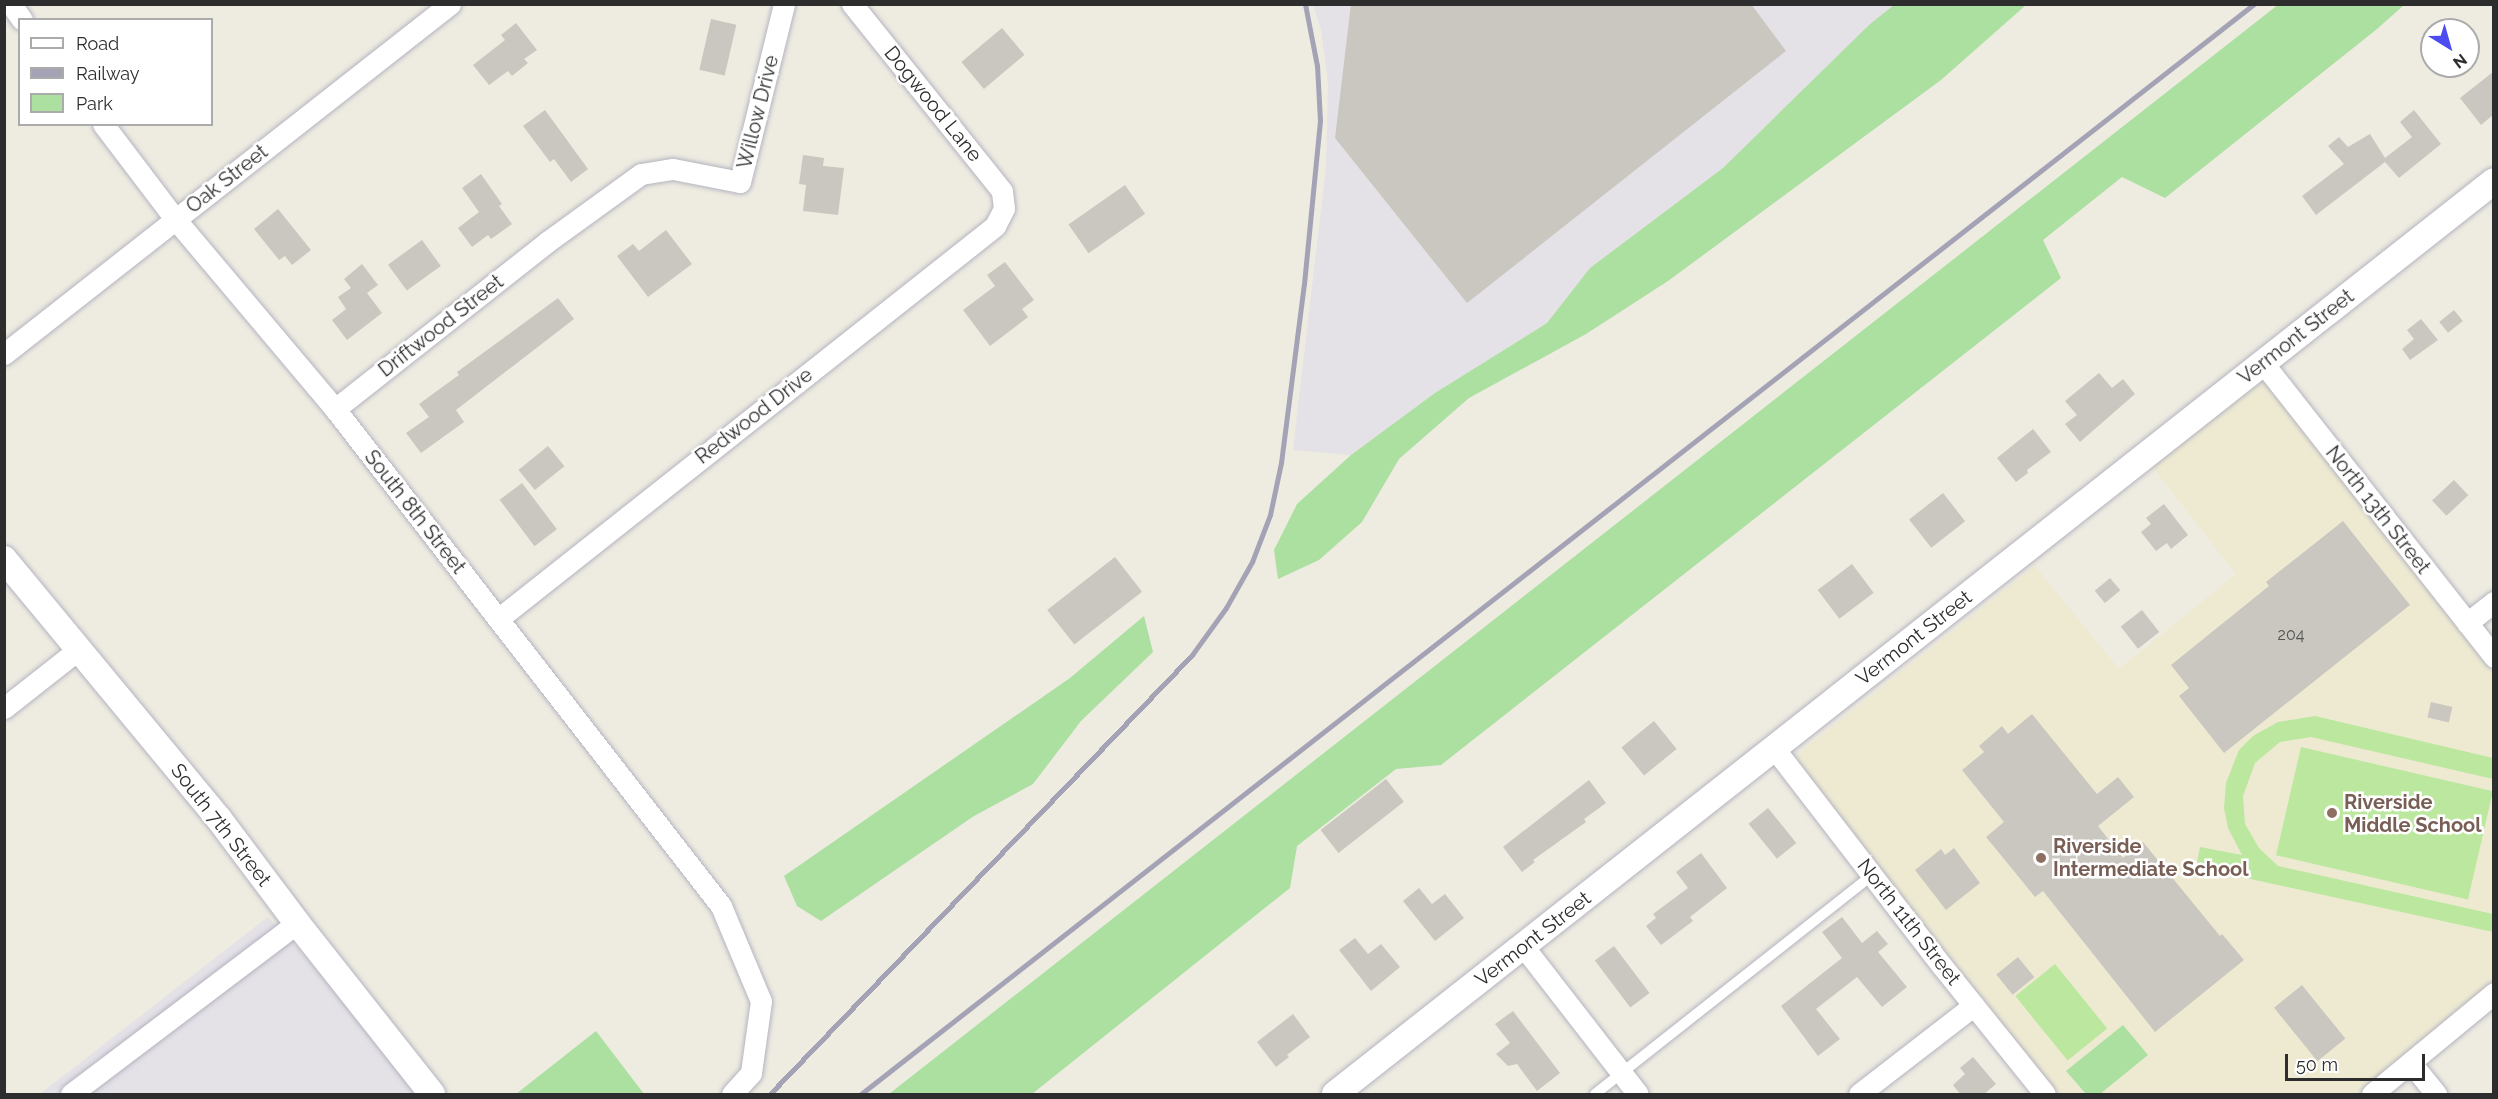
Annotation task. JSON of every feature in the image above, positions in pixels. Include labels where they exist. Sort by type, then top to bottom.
[{"type":"street","points":[[10,4],[20,18]]},
{"type":"street","name":"Oak Street","points":[[4,354],[450,4]]},
{"type":"street","name":"Willow Drive","points":[[547,242],[641,174],[673,169],[740,182],[784,4]]},
{"type":"street","name":"Dogwood Lane","points":[[852,4],[1002,191],[1004,208]]},
{"type":"street","name":"South 8th Street","points":[[105,126],[176,220],[335,409],[721,906],[761,1000],[751,1073],[732,1095]]},
{"type":"street","name":"Vermont Street","points":[[1335,1095],[2493,181]]},
{"type":"street","name":"Redwood Drive","points":[[498,619],[995,225],[1004,208]]},
{"type":"street","name":"Driftwood Street","points":[[335,409],[547,242]]},
{"type":"street","name":"North 13th Street","points":[[2263,363],[2493,657]]},
{"type":"street","name":"South 7th Street","points":[[4,559],[219,819],[432,1095]]},
{"type":"street","points":[[2467,623],[2493,602]]},
{"type":"street","points":[[4,708],[79,649]]},
{"type":"street","name":"North 11th Street","points":[[1774,748],[2045,1095]]},
{"type":"street","points":[[71,1095],[297,923]]},
{"type":"street","points":[[1523,946],[1638,1095]]},
{"type":"street","points":[[2372,1095],[2493,993]]},
{"type":"street","points":[[1859,1095],[1974,1005]]},
{"type":"street","points":[[2411,1063],[2436,1095]]},
{"type":"lane","points":[[1595,1095],[1872,875]]},
{"type":"shaded area","points":[[1313,5],[1894,5],[1870,24],[1723,168],[1590,268],[1547,323],[1435,393],[1351,455],[1293,450],[1326,167],[1328,82],[1321,29]]},
{"type":"shaded area","name":"Riverside Middle School","points":[[2267,384],[2277,393],[2493,672],[2493,984],[2360,1094],[2057,1094],[1799,764],[1798,756],[1805,748],[2035,566],[2119,669],[2236,574],[2150,464],[2246,389]]},
{"type":"shaded area","points":[[268,917],[311,963],[416,1094],[40,1094]]},
{"type":"green space","points":[[2279,4],[2404,5],[2165,198],[2122,177],[2043,240],[2061,278],[1441,765],[1396,769],[1297,846],[1290,888],[1032,1094],[889,1094]]},
{"type":"green space","points":[[1894,5],[2026,5],[1941,80],[1668,281],[1586,334],[1469,398],[1399,459],[1362,522],[1319,560],[1278,579],[1274,550],[1297,504],[1351,455],[1435,393],[1547,323],[1590,268],[1723,168],[1870,24]]},
{"type":"green space","points":[[1144,616],[1153,652],[1081,721],[1033,784],[974,816],[821,921],[797,906],[784,876],[1070,678]]},
{"type":"green space","points":[[2315,716],[2493,758],[2493,779],[2311,737],[2280,742],[2255,763],[2243,796],[2245,824],[2259,848],[2278,866],[2493,914],[2493,932],[2196,867],[2200,847],[2242,855],[2228,828],[2224,808],[2226,783],[2239,750],[2253,736],[2278,722]]},
{"type":"green space","points":[[2301,747],[2493,791],[2468,899],[2276,855]]},
{"type":"green space","points":[[2055,964],[2107,1029],[2068,1061],[2015,996]]},
{"type":"green space","points":[[2123,1025],[2148,1055],[2100,1094],[2086,1094],[2066,1071]]},
{"type":"green space","points":[[596,1031],[644,1094],[516,1094]]},
{"type":"building","points":[[1351,4],[1751,4],[1786,51],[1467,303],[1335,138]]},
{"type":"building","points":[[711,19],[736,25],[725,76],[699,70]]},
{"type":"building","points":[[516,23],[537,50],[524,59],[528,63],[512,76],[508,71],[489,85],[473,65],[505,40],[501,35]]},
{"type":"building","points":[[1002,28],[1024,55],[984,89],[961,62]]},
{"type":"building","points":[[2493,72],[2493,115],[2481,125],[2460,98]]},
{"type":"building","points":[[545,110],[588,169],[571,182],[554,159],[550,162],[523,126]]},
{"type":"building","points":[[2414,110],[2441,144],[2399,178],[2385,162],[2316,215],[2302,196],[2344,164],[2328,146],[2339,137],[2348,147],[2370,134],[2385,158],[2412,137],[2400,122]]},
{"type":"building","points":[[803,155],[824,158],[823,166],[844,168],[838,215],[803,211],[806,185],[799,184]]},
{"type":"building","points":[[481,174],[502,204],[499,206],[512,224],[491,239],[488,235],[472,247],[458,228],[479,212],[462,188]]},
{"type":"building","points":[[1125,185],[1145,214],[1089,253],[1068,225]]},
{"type":"building","points":[[278,209],[311,250],[292,265],[285,256],[279,260],[254,229]]},
{"type":"building","points":[[666,230],[692,264],[648,297],[617,256],[633,244],[639,251]]},
{"type":"building","points":[[422,240],[441,266],[407,291],[388,265]]},
{"type":"building","points":[[1005,262],[1034,300],[1022,309],[1028,317],[990,346],[963,310],[995,286],[987,275]]},
{"type":"building","points":[[362,264],[378,285],[367,293],[382,313],[347,340],[332,320],[346,309],[338,297],[351,288],[344,279]]},
{"type":"building","points":[[558,298],[574,319],[456,410],[464,422],[421,453],[406,433],[429,417],[419,404],[459,375],[457,372]]},
{"type":"building","points":[[2454,310],[2463,321],[2448,333],[2439,322]]},
{"type":"building","points":[[2421,319],[2438,340],[2410,360],[2402,349],[2414,339],[2407,330]]},
{"type":"building","points":[[2099,373],[2112,388],[2123,379],[2135,394],[2080,442],[2065,424],[2077,415],[2065,401]]},
{"type":"building","points":[[2033,429],[2051,452],[2027,470],[2028,473],[2016,482],[1997,458]]},
{"type":"building","points":[[548,446],[564,466],[535,490],[518,470]]},
{"type":"building","points":[[2454,480],[2468,495],[2446,516],[2432,500]]},
{"type":"building","points":[[522,483],[557,529],[535,546],[500,500]]},
{"type":"building","points":[[1943,493],[1965,521],[1931,548],[1909,519]]},
{"type":"building","points":[[2164,504],[2188,535],[2171,549],[2167,543],[2156,551],[2141,532],[2151,524],[2146,518]]},
{"type":"building","points":[[2343,521],[2410,605],[2224,753],[2179,696],[2189,688],[2171,665],[2269,586],[2266,582]]},
{"type":"building","points":[[1115,557],[1142,592],[1074,645],[1047,610]]},
{"type":"building","points":[[1852,564],[1874,593],[1839,619],[1818,590]]},
{"type":"building","points":[[2110,578],[2120,590],[2105,603],[2095,591]]},
{"type":"building","points":[[2142,610],[2159,632],[2138,649],[2121,627]]},
{"type":"building","points":[[2431,702],[2452,707],[2449,723],[2427,718]]},
{"type":"building","name":"Riverside Intermediate School","points":[[2032,714],[2097,794],[2118,777],[2134,797],[2098,826],[2123,858],[2143,842],[2220,936],[2222,934],[2244,960],[2155,1032],[2043,891],[2035,897],[1986,837],[2004,822],[1962,770],[1984,752],[1979,746],[2002,726],[2008,734]]},
{"type":"building","points":[[1654,721],[1677,749],[1644,775],[1621,747]]},
{"type":"building","points":[[1386,779],[1404,802],[1338,853],[1321,830]]},
{"type":"building","points":[[1589,780],[1606,803],[1584,819],[1586,822],[1533,860],[1535,862],[1522,872],[1503,847]]},
{"type":"building","points":[[1768,808],[1796,843],[1777,859],[1749,824]]},
{"type":"building","points":[[1954,848],[1980,883],[1946,910],[1915,870],[1941,849],[1945,855]]},
{"type":"building","points":[[1701,853],[1727,888],[1690,917],[1693,921],[1661,945],[1646,926],[1656,918],[1653,914],[1688,888],[1676,872]]},
{"type":"building","points":[[1419,888],[1432,904],[1445,894],[1464,918],[1435,941],[1403,901]]},
{"type":"building","points":[[1842,917],[1862,943],[1877,931],[1888,944],[1878,952],[1907,987],[1882,1007],[1857,977],[1816,1009],[1840,1039],[1818,1056],[1781,1006],[1842,958],[1822,932]]},
{"type":"building","points":[[1355,938],[1368,954],[1381,944],[1400,967],[1371,991],[1339,950]]},
{"type":"building","points":[[1614,946],[1650,993],[1630,1008],[1595,960]]},
{"type":"building","points":[[2018,957],[2034,977],[2013,995],[1996,975]]},
{"type":"building","points":[[2302,985],[2345,1039],[2317,1061],[2274,1008]]},
{"type":"building","points":[[1513,1011],[1560,1073],[1537,1091],[1517,1064],[1508,1066],[1496,1054],[1510,1043],[1495,1024]]},
{"type":"building","points":[[1293,1014],[1310,1037],[1276,1067],[1257,1042]]},
{"type":"building","points":[[1973,1057],[1996,1084],[1983,1095],[1961,1095],[1953,1085],[1965,1074],[1960,1068]]},
{"type":"railway","points":[[770,1094],[1192,655],[1226,608],[1252,562],[1270,515],[1281,463],[1304,284],[1320,121],[1317,66],[1305,4]]},
{"type":"railway","points":[[861,1094],[2254,4]]},
{"type":"place","name":"Riverside Middle School","points":[[2332,813]]},
{"type":"place","name":"Riverside Intermediate School","points":[[2041,858]]}]
